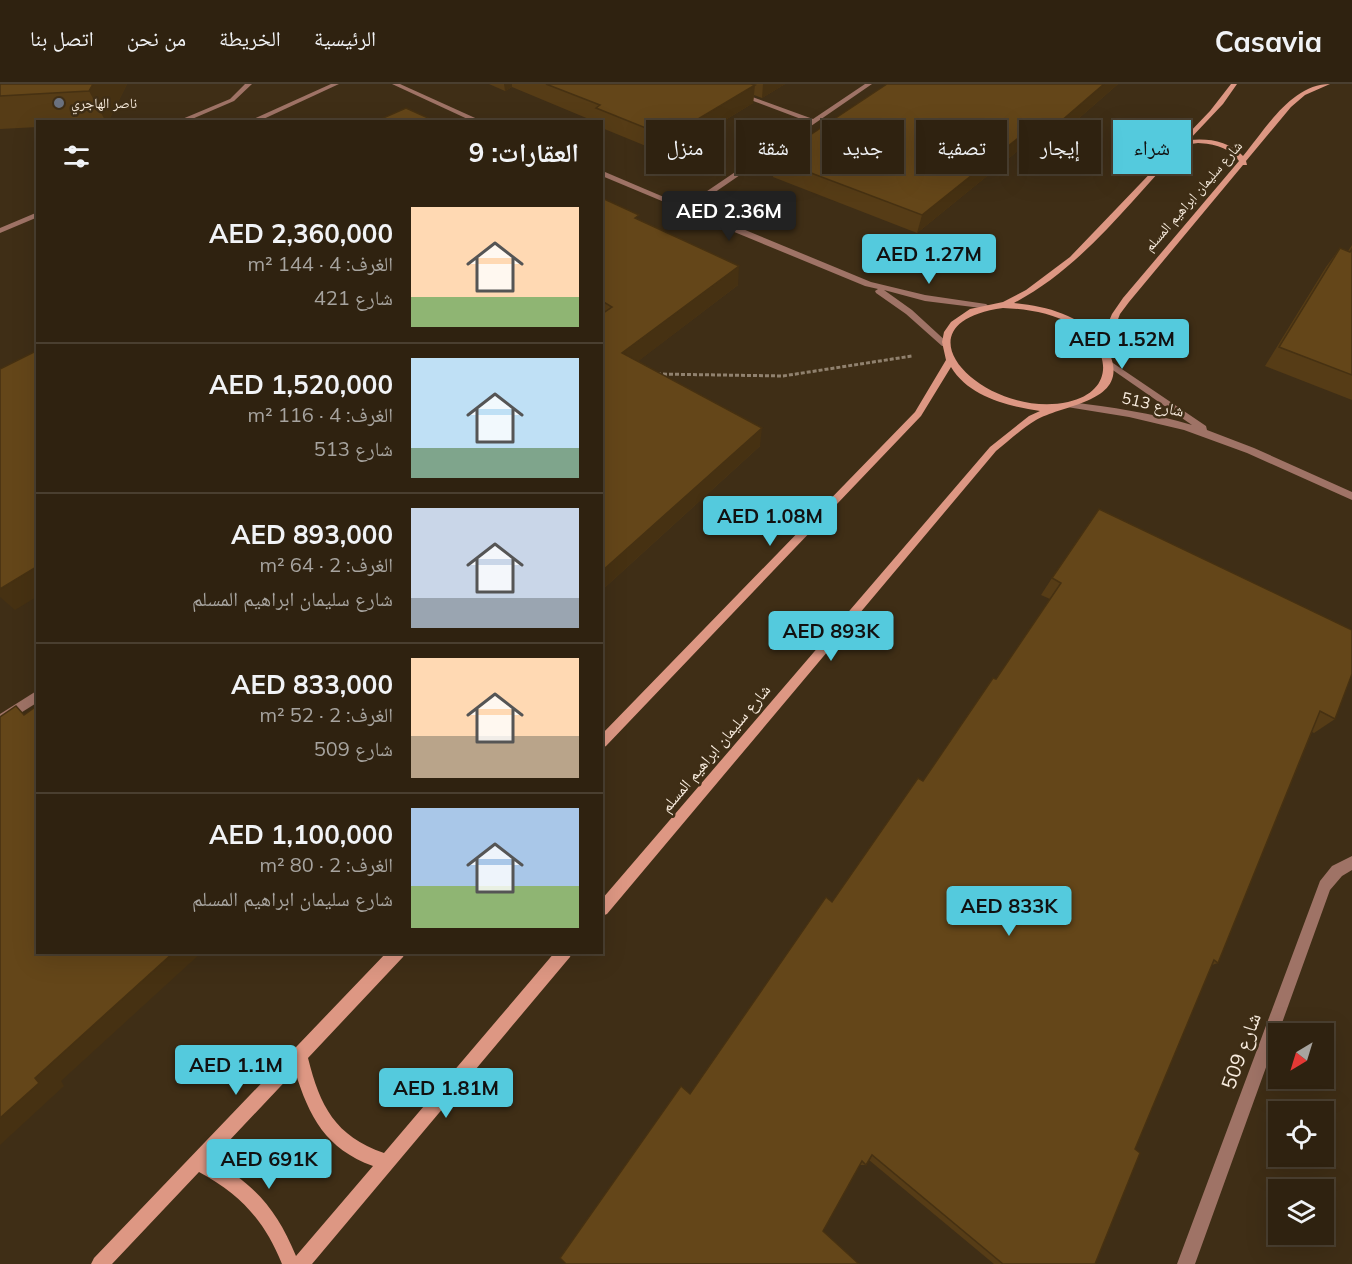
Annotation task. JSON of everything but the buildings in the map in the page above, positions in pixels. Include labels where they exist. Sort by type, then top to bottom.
[{"type":"street","points":[[183,120],[232,100],[249,84]]},
{"type":"street","points":[[255,120],[336,84]]},
{"type":"street","points":[[395,84],[476,120]]},
{"type":"street","points":[[711,84],[815,122]]},
{"type":"street","points":[[684,210],[869,84]]},
{"type":"street","points":[[1191,133],[1234,84]]},
{"type":"street","name":"شارع سليمان ابراهيم المسلم","points":[[1103,347],[1116,314],[1126,300],[1244,163],[1289,106],[1303,94],[1327,84]]},
{"type":"street","points":[[1191,142],[1219,144],[1240,156],[1244,163]]},
{"type":"street","points":[[603,174],[684,210],[868,284],[926,298],[986,307]]},
{"type":"street","points":[[1003,305],[1025,296],[1059,272],[1152,174]]},
{"type":"street","points":[[0,231],[36,215]]},
{"type":"street","points":[[603,741],[918,414],[947,352],[950,328],[964,315],[986,307],[1003,305],[1042,310],[1071,321],[1090,333],[1103,347],[1110,364],[1106,382],[1093,396],[1070,405],[1056,407],[1027,405],[997,398],[973,385],[955,369],[947,352],[909,312],[868,284]]},
{"type":"street","name":"شارع 513","points":[[1110,364],[1165,404],[1227,442]]},
{"type":"street","name":"شارع 513","points":[[1070,405],[1150,418],[1189,428],[1352,496]]},
{"type":"street","name":"شارع سليمان ابراهيم المسلم","points":[[603,908],[993,449],[1032,418],[1056,407]]},
{"type":"street","points":[[0,721],[36,696]]},
{"type":"street","name":"شارع 509","points":[[1186,1264],[1324,886],[1337,871],[1352,863]]},
{"type":"street","points":[[100,1264],[396,954]]},
{"type":"street","points":[[301,1264],[563,954]]},
{"type":"street","points":[[299,1055],[308,1091],[325,1124],[353,1149],[387,1162]]},
{"type":"street","points":[[197,1162],[229,1177],[256,1202],[278,1232],[291,1264]]},
{"type":"path","points":[[650,374],[783,376],[947,352]]},
{"type":"place","name":"ناصر الهاجري","points":[[59,103]]}]
